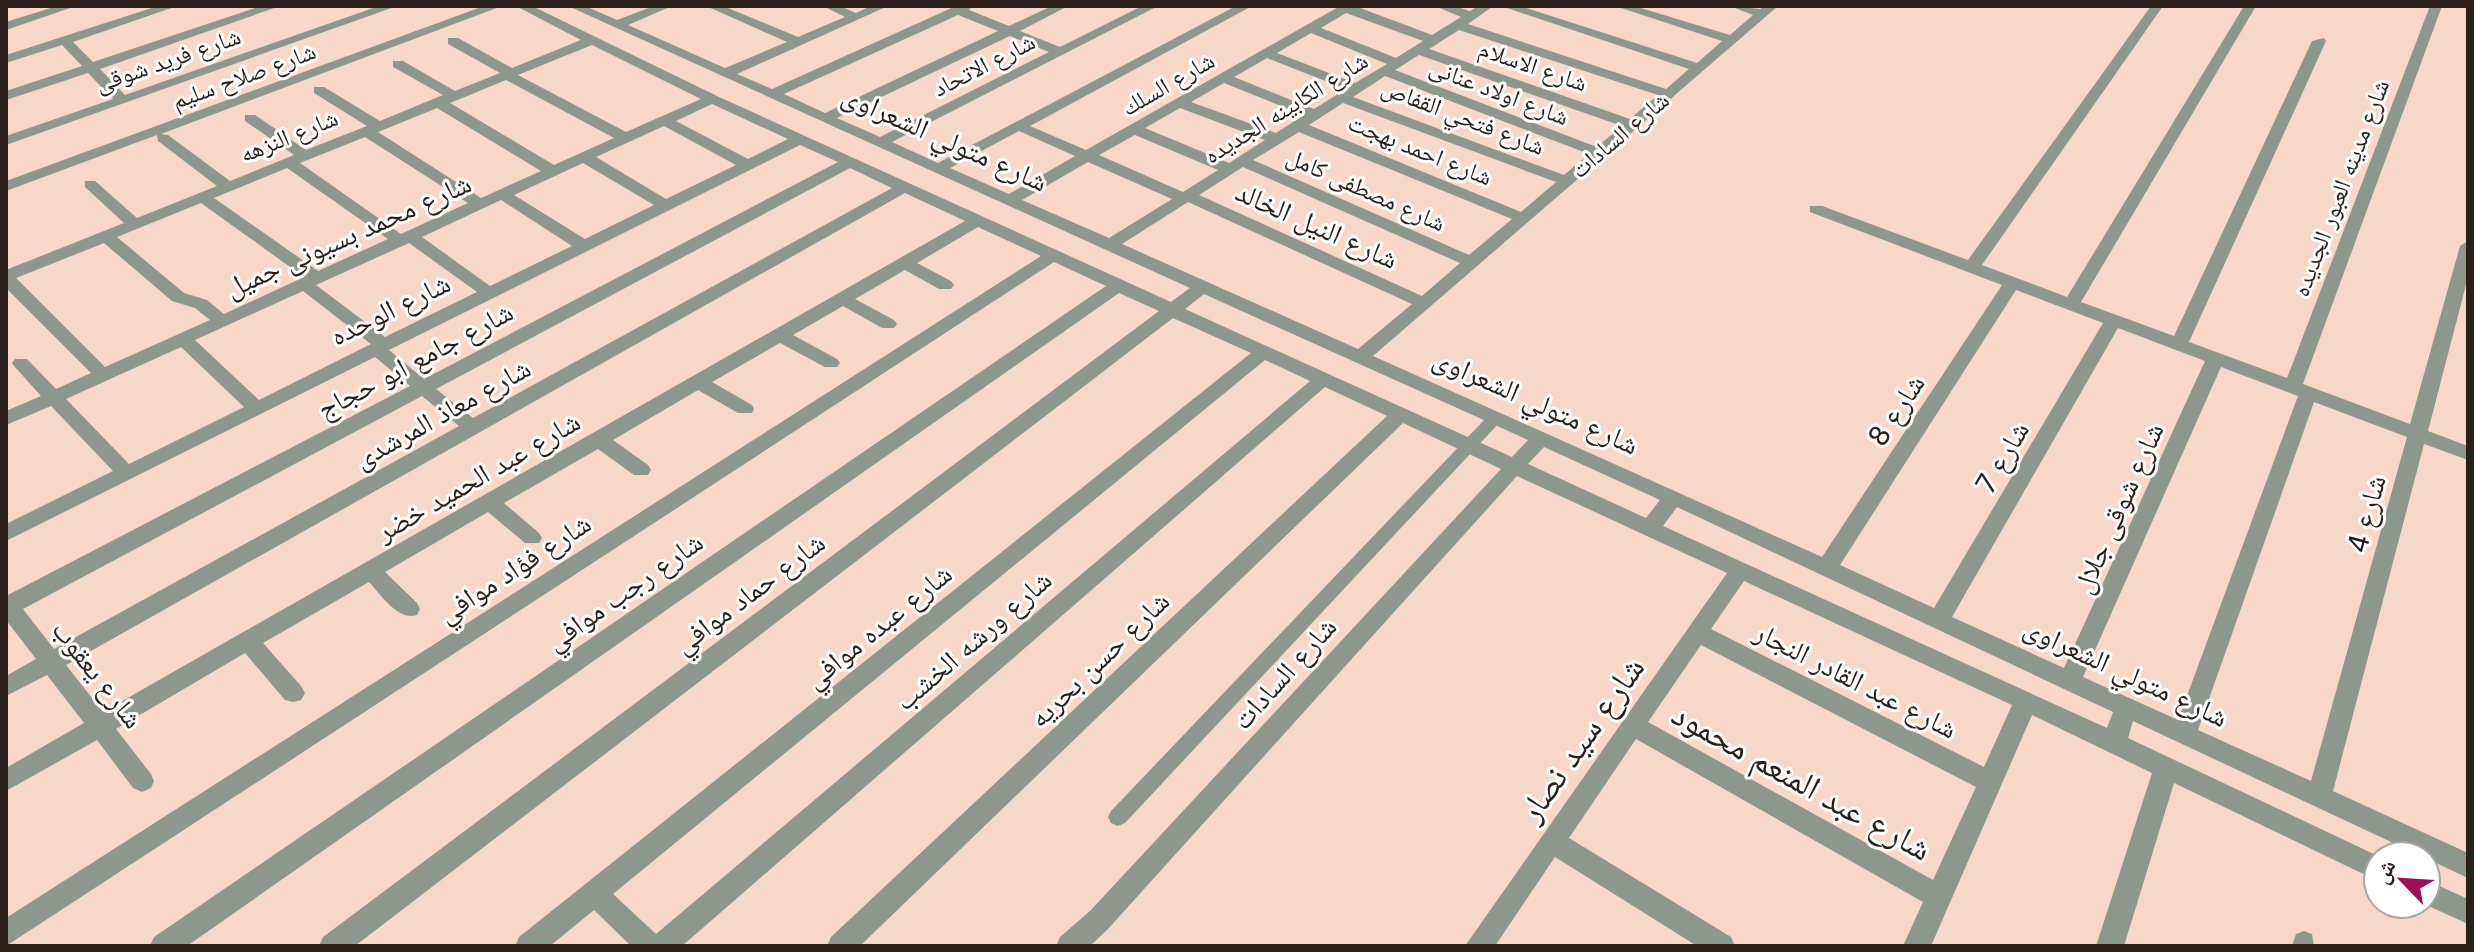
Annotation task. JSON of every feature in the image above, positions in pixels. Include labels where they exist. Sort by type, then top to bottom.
[{"type":"street","points":[[6,26],[70,6]]},
{"type":"street","points":[[6,59],[171,6]]},
{"type":"street","points":[[6,96],[274,6]]},
{"type":"street","name":"شارع فريد شوقى","points":[[6,141],[391,6]]},
{"type":"street","name":"شارع صلاح سليم","points":[[6,186],[496,6]]},
{"type":"street","points":[[522,6],[712,99],[2026,701],[2362,861]]},
{"type":"street","points":[[546,18],[576,6]]},
{"type":"street","name":"شارع متولي الشعراوى","points":[[576,6],[1673,497],[2468,866]]},
{"type":"street","points":[[616,25],[666,6]]},
{"type":"street","points":[[712,6],[798,42]]},
{"type":"street","points":[[829,6],[855,17]]},
{"type":"street","points":[[724,74],[882,6]]},
{"type":"street","points":[[824,119],[1062,6]]},
{"type":"street","name":"شارع الاتحاد","points":[[879,143],[1152,6]]},
{"type":"street","points":[[937,169],[1246,6]]},
{"type":"street","points":[[1441,6],[1464,21],[1668,94]]},
{"type":"street","name":"شارع الكابينه الجديده","points":[[1108,246],[1487,6]]},
{"type":"street","points":[[1507,6],[1699,68]]},
{"type":"street","points":[[1621,6],[1732,40]]},
{"type":"street","points":[[1736,6],[1767,10]]},
{"type":"street","points":[[1972,267],[2157,6]]},
{"type":"street","points":[[2071,304],[2250,6]]},
{"type":"street","name":"شارع مدينه العبور الجديده","points":[[2185,734],[2300,390],[2436,6]]},
{"type":"street","points":[[771,95],[963,7],[1009,31],[1060,52]]},
{"type":"street","points":[[1347,7],[1434,40]]},
{"type":"street","name":"شارع السلك","points":[[1008,201],[1347,7]]},
{"type":"street","name":"شارع السادات","points":[[1359,358],[1767,10]]},
{"type":"street","name":"شارع اولاد عنانى","points":[[1310,28],[1391,67],[1599,153]]},
{"type":"street","points":[[64,40],[122,100]]},
{"type":"street","points":[[453,41],[626,138]]},
{"type":"street","name":"شارع النزهه","points":[[6,277],[591,41]]},
{"type":"street","points":[[2179,344],[2319,41]]},
{"type":"street","name":"شارع الاسلام","points":[[1419,50],[1633,125]]},
{"type":"street","name":"شارع فتحي القفاص","points":[[1266,53],[1350,93],[1566,181]]},
{"type":"street","points":[[398,64],[454,96]]},
{"type":"street","points":[[1223,78],[1316,115]]},
{"type":"street","points":[[319,90],[480,204]]},
{"type":"street","name":"شارع محمد بسيونى جميل","points":[[6,419],[712,99]]},
{"type":"street","points":[[438,102],[553,171]]},
{"type":"street","points":[[1179,103],[1277,139]]},
{"type":"street","points":[[250,118],[305,156]]},
{"type":"street","points":[[664,120],[748,165]]},
{"type":"street","name":"شارع النيل الخالد","points":[[1019,126],[1424,303]]},
{"type":"street","name":"شارع احمد بهجت","points":[[1298,126],[1523,218]]},
{"type":"street","name":"شارع مصطفى كامل","points":[[1134,129],[1236,165],[1471,262]]},
{"type":"street","points":[[163,138],[228,187]]},
{"type":"street","name":"شارع الوحده","points":[[6,533],[800,139]]},
{"type":"street","points":[[584,157],[666,206]]},
{"type":"street","points":[[288,162],[489,293]]},
{"type":"street","name":"شارع جامع ابو حجاج","points":[[7,606],[850,162]]},
{"type":"street","points":[[90,184],[135,224]]},
{"type":"street","name":"شارع معاذ المرشدى","points":[[6,687],[905,187]]},
{"type":"street","points":[[502,194],[584,246]]},
{"type":"street","points":[[203,197],[310,281],[423,388],[473,428]]},
{"type":"street","points":[[1816,209],[2468,453]]},
{"type":"street","name":"شارع عبد الحميد خضر","points":[[6,780],[978,221]]},
{"type":"street","points":[[106,236],[178,297],[201,304],[222,321]]},
{"type":"street","name":"شارع 4","points":[[2319,797],[2468,246]]},
{"type":"street","name":"شارع فؤاد موافي","points":[[6,933],[1054,255]]},
{"type":"street","points":[[904,263],[945,285]]},
{"type":"street","points":[[6,277],[103,375]]},
{"type":"street","name":"شارع 8","points":[[1826,569],[2012,282]]},
{"type":"street","name":"شارع رجب موافي","points":[[164,946],[1119,285]]},
{"type":"street","name":"شارع حماد موافي","points":[[333,946],[1201,288]]},
{"type":"street","points":[[842,299],[888,324]]},
{"type":"street","name":"شارع 7","points":[[1938,621],[2114,320]]},
{"type":"street","points":[[780,335],[831,363]]},
{"type":"street","points":[[183,339],[257,409]]},
{"type":"street","name":"شارع عبده موافي","points":[[529,946],[1264,352]]},
{"type":"street","name":"شارع شوقى جلال","points":[[2070,681],[2216,358]]},
{"type":"street","points":[[21,363],[126,473]]},
{"type":"street","name":"شارع ورشه الخشب","points":[[662,946],[1323,379]]},
{"type":"street","points":[[698,382],[745,409]]},
{"type":"street","name":"شارع حسن بحريه","points":[[841,946],[1400,415]]},
{"type":"street","name":"شارع السادات","points":[[1070,946],[1099,920],[1541,438]]},
{"type":"street","points":[[598,439],[641,470]]},
{"type":"street","points":[[1649,530],[1673,497]]},
{"type":"street","points":[[489,502],[532,538]]},
{"type":"street","points":[[370,570],[409,609]]},
{"type":"street","name":"شارع سيد نصار","points":[[1479,946],[1739,572]]},
{"type":"street","name":"شارع يعقوب","points":[[7,606],[142,781]]},
{"type":"street","name":"شارع عبد القادر النجار","points":[[1696,632],[1988,781]]},
{"type":"street","points":[[248,641],[293,693]]},
{"type":"street","points":[[1917,946],[2026,701]]},
{"type":"street","points":[[2114,743],[2126,707]]},
{"type":"street","name":"شارع عبد المنعم محمود","points":[[1632,725],[1938,897]]},
{"type":"street","points":[[2110,946],[2166,768]]},
{"type":"street","points":[[1551,841],[1721,946]]},
{"type":"street","points":[[594,893],[650,946]]},
{"type":"street","points":[[2442,900],[2468,912]]},
{"type":"lane","points":[[1118,817],[1495,418]]}]
